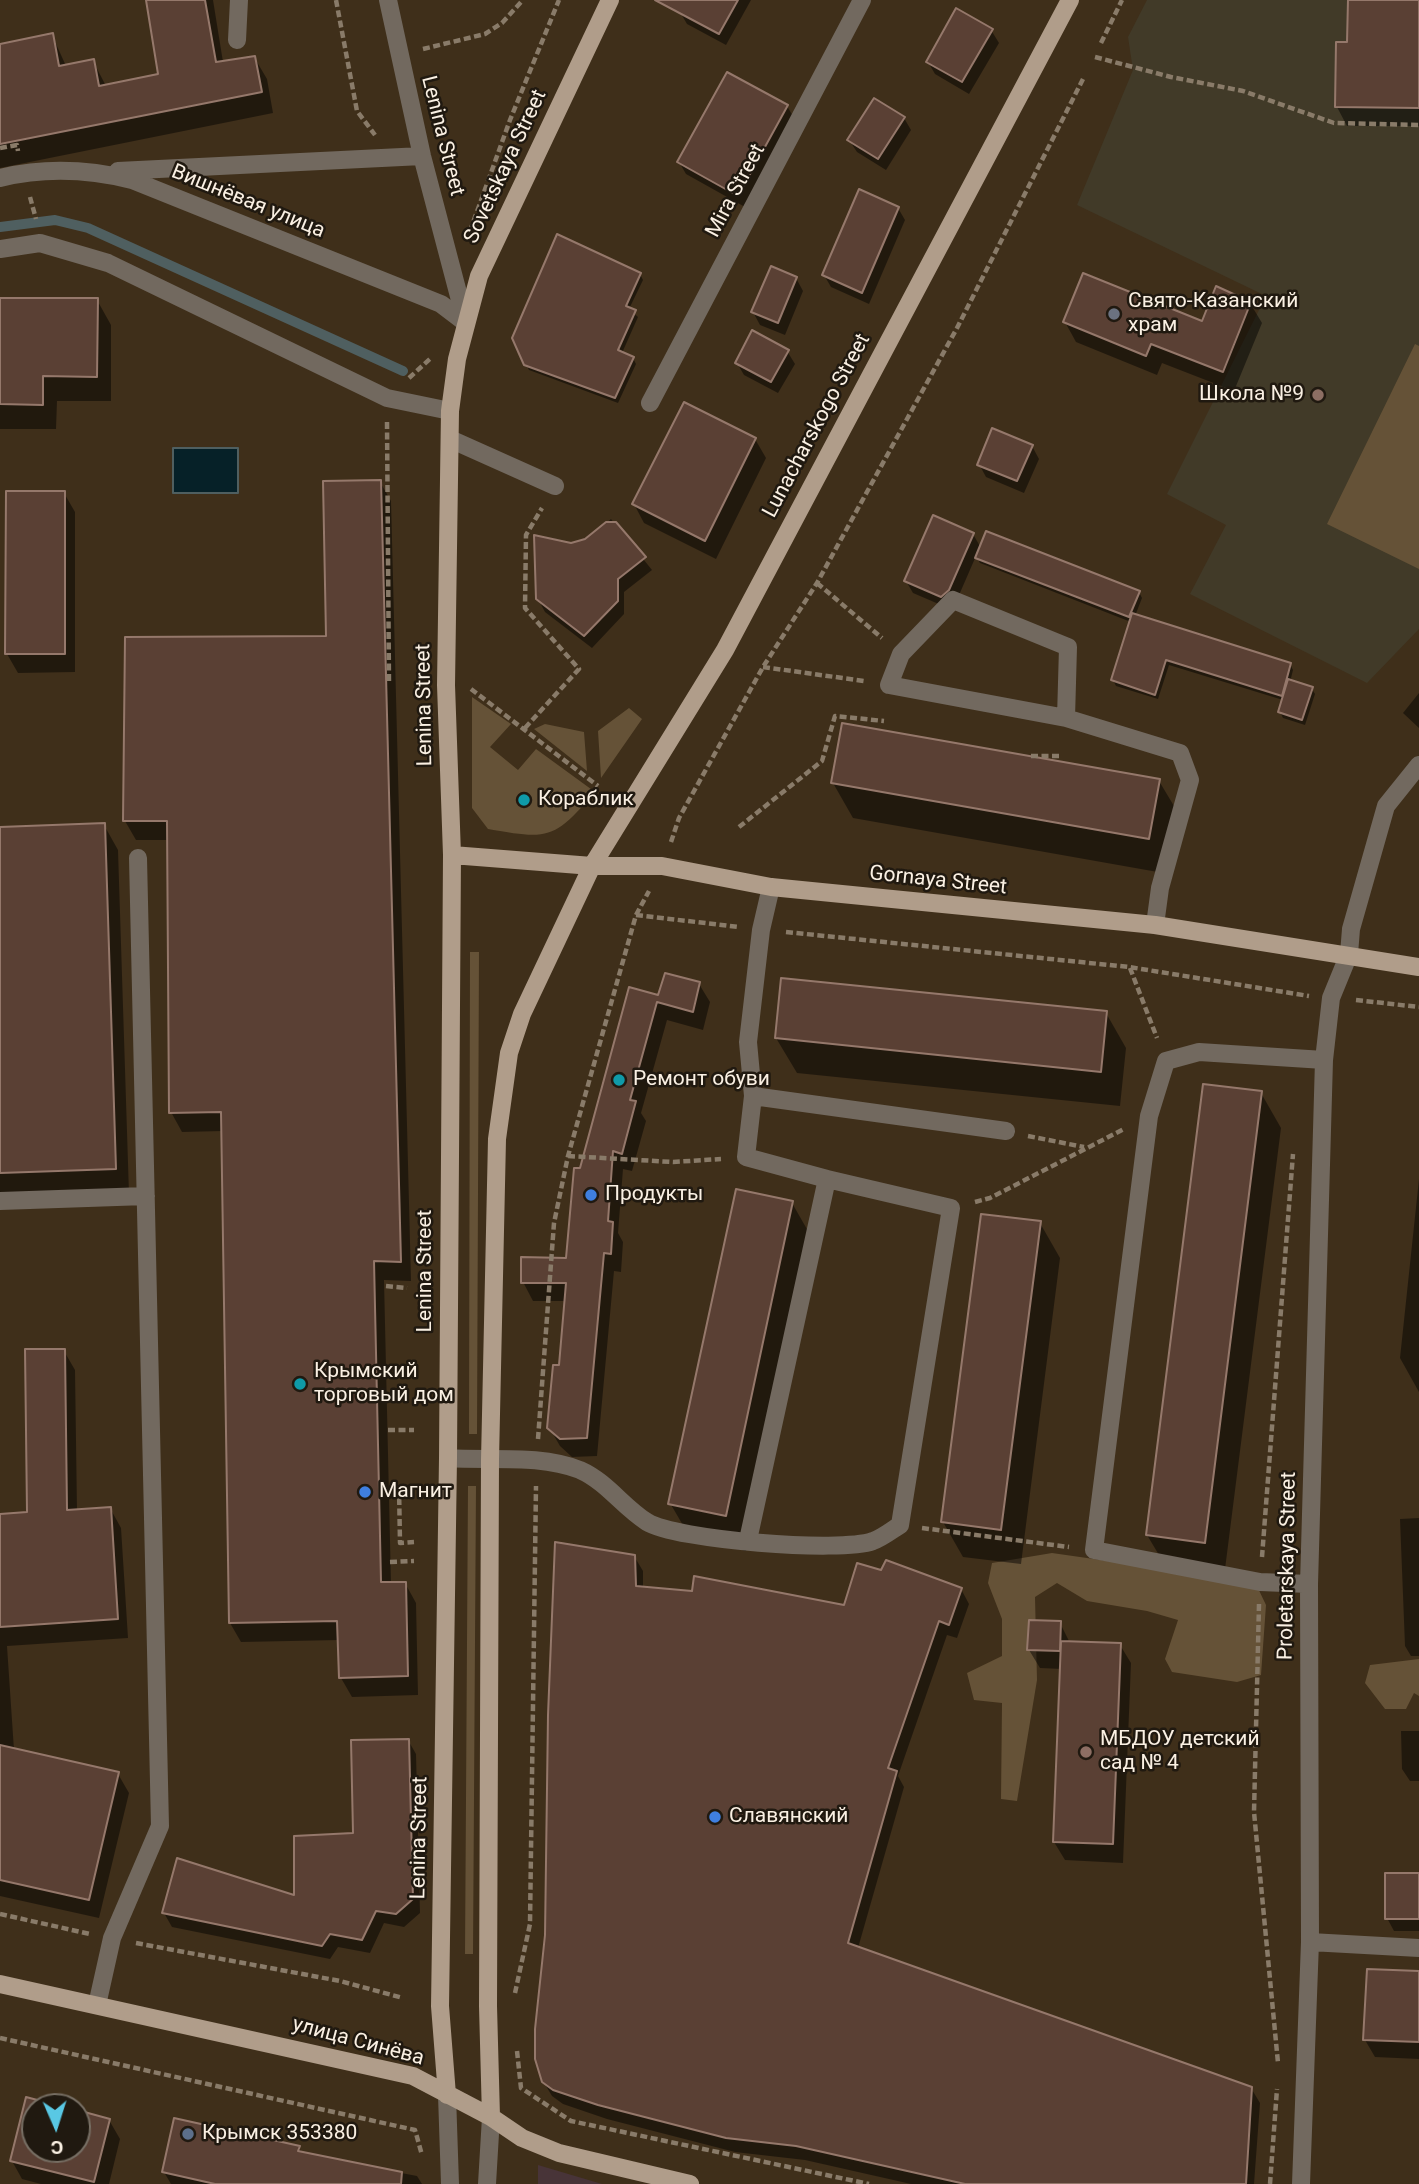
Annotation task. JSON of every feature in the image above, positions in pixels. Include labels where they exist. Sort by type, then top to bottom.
[{"type":"main road","name":"Sovetskaya Street","points":[[457,359],[479,276],[610,0]]},
{"type":"main road","name":"Lunacharskogo Street","points":[[592,866],[725,650],[1070,0]]},
{"type":"main road","name":"Lenina Street","points":[[447,2095],[440,2006],[448,1458],[452,855],[446,685],[450,411],[457,359]]},
{"type":"main road","name":"Gornaya Street","points":[[452,855],[592,866],[662,866],[771,887],[1155,925],[1419,967]]},
{"type":"main road","points":[[491,2117],[488,2006],[490,1461],[497,1139],[504,1080],[522,1014],[592,866]]},
{"type":"main road","name":"улица Синёва","points":[[0,1984],[412,2076],[491,2117],[522,2138],[559,2154],[690,2184]]},
{"type":"street","points":[[237,40],[239,0]]},
{"type":"street","name":"Lenina Street","points":[[388,0],[422,156],[466,323]]},
{"type":"street","name":"Mira Street","points":[[650,404],[862,0]]},
{"type":"street","points":[[100,172],[422,156]]},
{"type":"street","name":"Вишнёвая улица","points":[[0,178],[22,173],[63,170],[100,172],[132,180],[441,304],[466,323]]},
{"type":"street","points":[[0,249],[40,243],[108,262],[387,398],[450,411]]},
{"type":"street","points":[[450,439],[555,486]]},
{"type":"street","points":[[1066,718],[1069,647],[953,600],[901,654],[889,685],[1066,718],[1180,754],[1190,780],[1160,888],[1155,925]]},
{"type":"street","name":"Proletarskaya Street","points":[[1301,2184],[1310,1942],[1309,1584],[1324,1060],[1331,998],[1349,954],[1351,929],[1386,806],[1419,765]]},
{"type":"street","points":[[97,2005],[112,1938],[160,1826],[138,858]]},
{"type":"street","points":[[448,1458],[536,1460],[579,1470],[600,1482],[648,1522],[676,1533],[816,1546],[872,1542],[900,1525],[951,1208],[746,1157],[753,1096],[748,1042],[761,930],[771,887]]},
{"type":"street","points":[[1309,1584],[1260,1582],[1094,1550],[1149,1116],[1166,1061],[1199,1052],[1324,1060]]},
{"type":"street","points":[[753,1096],[1006,1131]]},
{"type":"street","points":[[748,1540],[827,1179]]},
{"type":"street","points":[[0,1201],[146,1196]]},
{"type":"street","points":[[1310,1942],[1419,1948]]},
{"type":"street","name":"Lenina Street","points":[[447,2095],[450,2184]]},
{"type":"street","points":[[487,2184],[491,2117]]},
{"type":"path","points":[[336,0],[358,111],[391,157]]},
{"type":"path","points":[[399,56],[485,34],[502,23],[523,0]]},
{"type":"path","points":[[492,170],[559,0]]},
{"type":"path","points":[[1101,43],[1122,0]]},
{"type":"path","points":[[1095,57],[1243,91],[1334,123],[1419,125]]},
{"type":"path","points":[[512,2006],[530,1924],[536,1460],[554,1223],[568,1156],[636,915],[662,866],[679,818],[763,667],[817,583],[957,328],[1083,79]]},
{"type":"path","points":[[0,148],[17,145]]},
{"type":"path","points":[[389,684],[387,398],[434,355]]},
{"type":"path","points":[[525,728],[579,669],[525,608],[526,535],[555,486]]},
{"type":"path","points":[[817,583],[901,654]]},
{"type":"path","points":[[763,667],[889,685]]},
{"type":"path","points":[[469,688],[598,786]]},
{"type":"path","points":[[739,827],[822,761],[835,716],[884,721]]},
{"type":"path","points":[[1031,757],[1062,756]]},
{"type":"path","points":[[636,915],[1129,967],[1331,998],[1419,1007]]},
{"type":"path","points":[[1129,967],[1166,1061]]},
{"type":"path","points":[[951,1208],[990,1198],[1149,1116]]},
{"type":"path","points":[[1006,1131],[1086,1148]]},
{"type":"path","points":[[568,1156],[673,1161],[746,1157]]},
{"type":"path","points":[[386,1286],[407,1288]]},
{"type":"path","points":[[388,1430],[414,1430]]},
{"type":"path","points":[[389,1487],[399,1487],[400,1543],[414,1542]]},
{"type":"path","points":[[900,1525],[1094,1550]]},
{"type":"path","points":[[390,1562],[414,1562]]},
{"type":"path","points":[[0,1914],[340,1981],[403,1998]]},
{"type":"path","points":[[0,2038],[415,2130],[424,2161]]},
{"type":"path","points":[[517,2047],[521,2088],[571,2121],[869,2184]]},
{"type":"shaded area","name":"Школа №9","points":[[1147,0],[1419,0],[1419,629],[1367,683],[1190,594],[1226,525],[1167,494],[1266,296],[1077,205],[1133,70],[1128,37]]},
{"type":"shaded area","points":[[1415,344],[1419,346],[1419,569],[1327,524]]},
{"type":"shaded area","points":[[472,697],[511,724],[490,747],[518,770],[536,749],[595,792],[570,819],[549,832],[538,835],[488,829],[472,808]]},
{"type":"shaded area","points":[[629,708],[642,719],[601,778],[598,731]]},
{"type":"shaded area","points":[[545,724],[584,732],[587,771],[534,729]]},
{"type":"shaded area","points":[[470,952],[479,952],[477,1434],[469,1434]]},
{"type":"shaded area","points":[[468,1486],[476,1486],[473,1954],[465,1954]]},
{"type":"shaded area","points":[[1052,1553],[1255,1582],[1266,1605],[1261,1675],[1237,1682],[1172,1672],[1165,1659],[1178,1620],[1147,1611],[1087,1601],[1057,1583],[1035,1597],[1037,1680],[1017,1801],[1001,1799],[1002,1703],[974,1700],[967,1673],[1002,1656],[1002,1619],[988,1583],[992,1563]]},
{"type":"shaded area","points":[[1419,1659],[1419,1696],[1414,1693],[1406,1709],[1385,1709],[1365,1683],[1370,1665]]},
{"type":"shaded area","points":[[538,2165],[602,2184],[538,2184]]},
{"type":"water","points":[[173,448],[238,448],[238,493],[173,493]]},
{"type":"building","points":[[146,0],[205,0],[216,62],[255,56],[262,92],[0,144],[0,44],[53,33],[59,66],[94,59],[99,86],[158,74]]},
{"type":"building","points":[[655,0],[738,0],[719,34]]},
{"type":"building","points":[[1348,0],[1419,0],[1419,108],[1335,107],[1336,42],[1347,42]]},
{"type":"building","points":[[956,8],[993,29],[962,82],[926,62]]},
{"type":"building","points":[[727,72],[788,105],[738,196],[677,162]]},
{"type":"building","points":[[874,98],[905,117],[878,159],[847,140]]},
{"type":"building","points":[[859,189],[899,207],[862,293],[822,275]]},
{"type":"building","points":[[557,234],[641,273],[626,306],[636,310],[618,350],[634,357],[615,398],[524,365],[512,338]]},
{"type":"building","points":[[771,266],[797,277],[778,323],[751,312]]},
{"type":"building","points":[[1083,273],[1202,321],[1216,286],[1251,302],[1223,372],[1151,344],[1146,356],[1063,322]]},
{"type":"building","points":[[0,298],[98,298],[97,377],[43,376],[43,405],[0,404]]},
{"type":"building","points":[[752,330],[789,350],[771,382],[735,363]]},
{"type":"building","points":[[684,402],[756,438],[705,541],[632,504]]},
{"type":"building","points":[[992,428],[1033,445],[1017,481],[977,465]]},
{"type":"building","points":[[381,480],[401,1262],[374,1261],[381,1582],[406,1582],[408,1676],[339,1678],[337,1621],[229,1623],[221,1112],[169,1113],[167,821],[123,821],[125,637],[326,636],[323,481]]},
{"type":"building","points":[[6,491],[65,491],[65,654],[5,654]]},
{"type":"building","points":[[933,515],[974,533],[949,590],[941,597],[904,581]]},
{"type":"building","points":[[606,522],[616,522],[646,557],[618,579],[618,601],[584,636],[536,599],[534,535],[571,543],[585,539]]},
{"type":"building","points":[[986,531],[1140,591],[1129,617],[975,558]]},
{"type":"building","points":[[1132,613],[1291,663],[1282,696],[1166,660],[1155,695],[1111,680]]},
{"type":"building","points":[[1288,679],[1313,687],[1302,720],[1278,712]]},
{"type":"building","points":[[842,723],[1160,779],[1149,839],[831,783]]},
{"type":"building","points":[[105,823],[116,1169],[0,1173],[0,827]]},
{"type":"building","points":[[665,973],[700,982],[693,1012],[657,1002],[630,1100],[636,1101],[622,1154],[613,1151],[608,1221],[613,1222],[611,1254],[604,1253],[587,1438],[560,1439],[547,1428],[553,1365],[559,1365],[566,1283],[521,1283],[521,1257],[566,1258],[574,1168],[580,1168],[629,987],[658,995]]},
{"type":"building","points":[[781,978],[1107,1011],[1101,1072],[775,1038]]},
{"type":"building","points":[[1203,1084],[1262,1091],[1205,1543],[1146,1535]]},
{"type":"building","points":[[736,1189],[793,1201],[726,1516],[668,1504]]},
{"type":"building","points":[[981,1214],[1041,1221],[1001,1530],[941,1522]]},
{"type":"building","points":[[25,1349],[65,1349],[67,1510],[111,1507],[118,1619],[0,1627],[0,1514],[27,1512]]},
{"type":"building","name":"Славянский","points":[[555,1542],[635,1555],[636,1586],[692,1591],[694,1576],[844,1605],[857,1563],[881,1570],[886,1560],[962,1588],[949,1625],[939,1621],[888,1768],[897,1771],[848,1943],[1252,2087],[1246,2184],[965,2184],[796,2146],[726,2138],[598,2105],[553,2090],[542,2082],[535,2059],[535,2029],[545,1935],[548,1715]]},
{"type":"building","points":[[1029,1620],[1061,1621],[1060,1651],[1027,1650]]},
{"type":"building","name":"МБДОУ детский сад № 4","points":[[1061,1641],[1121,1643],[1113,1844],[1053,1842]]},
{"type":"building","points":[[409,1739],[413,1899],[396,1914],[376,1911],[362,1940],[330,1934],[322,1946],[162,1913],[177,1858],[294,1895],[294,1836],[353,1833],[351,1740]]},
{"type":"building","points":[[0,1745],[119,1772],[89,1900],[0,1880]]},
{"type":"building","points":[[1385,1873],[1419,1873],[1419,1919],[1385,1919]]},
{"type":"building","points":[[1367,1969],[1419,1971],[1419,2042],[1363,2040]]},
{"type":"building","points":[[91,2114],[110,2119],[94,2182],[10,2161],[21,2117],[21,2163],[91,2163]]},
{"type":"building","points":[[174,2118],[300,2146],[298,2151],[402,2172],[401,2184],[215,2184],[162,2172]]},
{"type":"waterway","points":[[0,227],[55,220],[88,228],[403,371]]},
{"type":"place","name":"Свято-Казанский храм","points":[[1114,314]]},
{"type":"place","name":"Школа №9","points":[[1318,395]]},
{"type":"place","name":"Кораблик","points":[[524,800]]},
{"type":"place","name":"Ремонт обуви","points":[[619,1080]]},
{"type":"place","name":"Продукты","points":[[591,1195]]},
{"type":"place","name":"Крымский торговый дом","points":[[300,1384]]},
{"type":"place","name":"Магнит","points":[[365,1492]]},
{"type":"place","name":"МБДОУ детский сад № 4","points":[[1086,1752]]},
{"type":"place","name":"Славянский","points":[[715,1817]]},
{"type":"place","name":"Крымск 353380","points":[[188,2134]]}]
